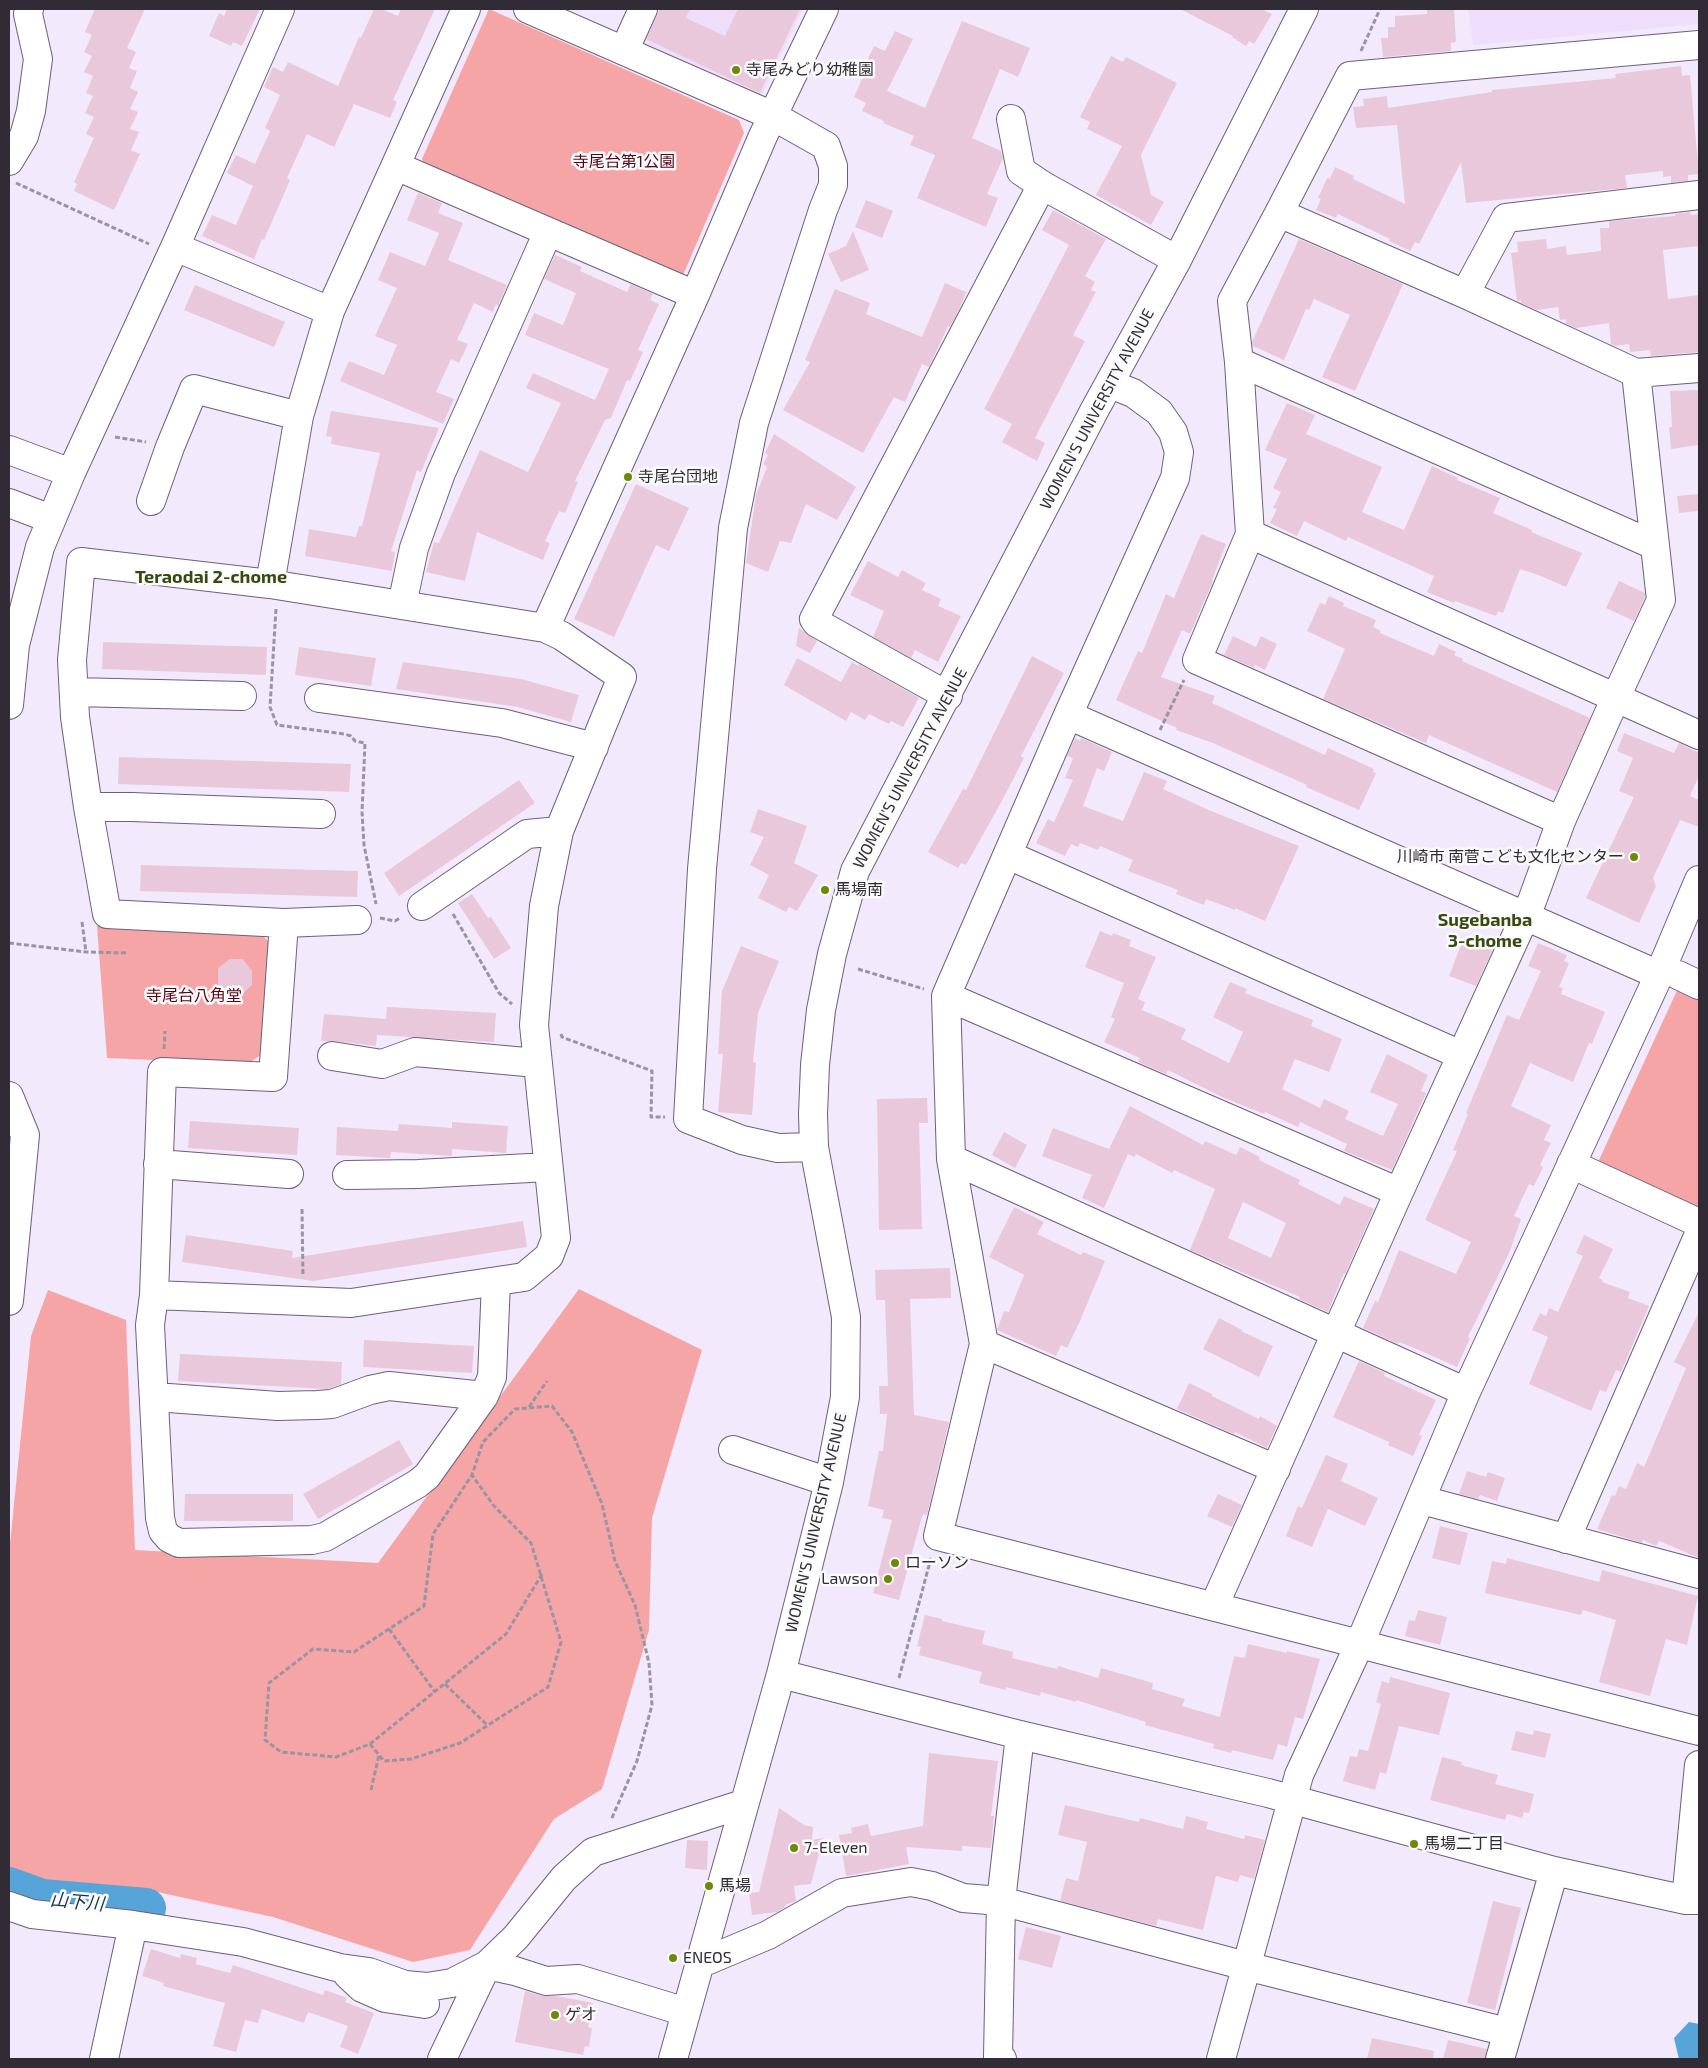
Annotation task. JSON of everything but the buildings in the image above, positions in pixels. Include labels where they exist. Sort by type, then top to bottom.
[{"type":"street","points":[[9,161],[24,136],[31,111],[38,59],[28,14],[29,9]]},
{"type":"street","points":[[9,705],[15,645],[40,547],[71,473],[173,251],[280,9]]},
{"type":"street","points":[[273,592],[299,416],[330,311],[466,9]]},
{"type":"street","points":[[528,9],[773,116],[826,146],[833,166],[833,186],[823,210],[754,423],[733,528],[702,869],[688,1119],[742,1140],[778,1148],[814,1147]]},
{"type":"street","points":[[624,51],[643,9]]},
{"type":"street","points":[[545,628],[695,295],[773,116],[824,9]]},
{"type":"street","name":"WOMEN'S UNIVERSITY AVENUE","points":[[673,2059],[781,1674],[829,1482],[845,1397],[846,1317],[814,1147],[813,1114],[815,1065],[821,1010],[832,954],[855,871],[948,696],[1090,420],[1177,260],[1304,9]]},
{"type":"street","points":[[1561,821],[1197,660],[1250,534],[1232,301],[1350,76],[1699,45]]},
{"type":"street","points":[[1011,119],[1021,171],[1042,186],[1177,260]]},
{"type":"street","points":[[396,166],[695,295]]},
{"type":"street","points":[[948,696],[817,623],[814,619],[1042,186]]},
{"type":"street","points":[[1465,294],[1506,218],[1699,195]]},
{"type":"street","points":[[1279,213],[1465,294],[1636,373],[1699,368]]},
{"type":"street","points":[[402,605],[414,548],[441,473],[548,232]]},
{"type":"street","points":[[173,251],[330,311]]},
{"type":"street","points":[[1238,362],[1654,545]]},
{"type":"street","points":[[1214,1606],[1525,916],[1561,821],[1661,600],[1636,373]]},
{"type":"street","points":[[1110,384],[1133,393],[1160,412],[1173,432],[1179,452],[1178,461],[1175,478],[1068,715],[946,996],[951,1159],[984,1344],[938,1536],[1699,1731]]},
{"type":"street","points":[[152,501],[170,447],[194,389],[299,416]]},
{"type":"street","points":[[9,450],[71,473]]},
{"type":"street","points":[[9,504],[51,519]]},
{"type":"street","points":[[1250,534],[1699,735]]},
{"type":"street","points":[[154,1296],[351,1303],[524,1277],[549,1256],[556,1238],[534,1025],[544,906],[559,830],[622,677],[562,636],[545,628],[402,605],[273,592],[82,562],[72,660],[75,717],[88,807],[107,914],[284,922],[367,914]]},
{"type":"street","points":[[74,692],[242,696]]},
{"type":"street","points":[[319,698],[502,723],[594,747]]},
{"type":"street","points":[[1068,715],[1525,916],[1679,978]]},
{"type":"street","points":[[88,807],[321,814]]},
{"type":"street","points":[[432,899],[526,834],[559,830]]},
{"type":"street","points":[[1008,855],[1461,1055]]},
{"type":"street","points":[[1221,2059],[1299,1775],[1360,1643],[1466,1392],[1571,1164],[1679,978],[1699,880]]},
{"type":"street","points":[[284,922],[273,1077],[162,1072],[154,1296],[150,1325],[160,1518],[163,1532],[179,1543],[312,1540],[325,1537],[417,1484],[427,1476],[484,1396],[492,1377],[496,1282]]},
{"type":"street","points":[[946,996],[1399,1192]]},
{"type":"street","points":[[332,1056],[382,1064],[415,1052],[537,1063]]},
{"type":"street","points":[[9,1096],[25,1135],[15,1173],[9,1301]]},
{"type":"street","points":[[951,1159],[1466,1392]]},
{"type":"street","points":[[158,1164],[289,1174]]},
{"type":"street","points":[[1571,1164],[1699,1223]]},
{"type":"street","points":[[347,1175],[418,1174],[548,1167]]},
{"type":"street","points":[[1566,1539],[1699,1234]]},
{"type":"street","points":[[984,1344],[1276,1469]]},
{"type":"street","points":[[155,1397],[278,1406],[317,1405],[332,1404],[370,1390],[389,1386],[484,1396]]},
{"type":"street","points":[[733,1450],[829,1482]]},
{"type":"street","points":[[1422,1500],[1699,1574]]},
{"type":"street","points":[[781,1674],[1020,1735],[1291,1800],[1554,1871],[1693,1900],[1699,1765]]},
{"type":"street","points":[[1002,2059],[998,2058],[1001,1901],[1020,1735]]},
{"type":"street","points":[[9,1906],[32,1914],[133,1925],[243,1942],[340,1968],[369,1972],[405,1985],[428,1987],[452,1983],[487,1965],[516,1937],[564,1878],[598,1849],[744,1804]]},
{"type":"street","points":[[1500,2059],[1554,1871]]},
{"type":"street","points":[[699,1964],[768,1935],[842,1893],[911,1882],[932,1886],[963,1898],[1001,1901],[1246,1966],[1507,2032]]},
{"type":"street","points":[[104,2059],[133,1925]]},
{"type":"street","points":[[442,2059],[487,1965]]},
{"type":"street","points":[[487,1965],[515,1971],[546,1981],[578,1979],[686,2012]]},
{"type":"street","points":[[340,1968],[362,1988],[385,1998],[428,2005],[472,1998]]},
{"type":"path","points":[[1350,76],[1380,9]]},
{"type":"path","points":[[9,180],[173,251]]},
{"type":"path","points":[[273,592],[270,707],[277,725],[344,734],[351,736],[355,741],[365,743],[362,812],[367,914],[395,921],[432,899],[499,993],[534,1025]]},
{"type":"path","points":[[1158,735],[1185,678],[1197,660]]},
{"type":"path","points":[[9,944],[86,952],[128,953]]},
{"type":"path","points":[[858,969],[946,996]]},
{"type":"path","points":[[561,1028],[562,1037],[652,1071],[651,1117],[688,1119]]},
{"type":"path","points":[[302,1209],[303,1302]]},
{"type":"path","points":[[528,1408],[547,1381]]},
{"type":"path","points":[[542,1574],[506,1634],[370,1744],[336,1758],[281,1752],[265,1740],[269,1683],[313,1649],[354,1652],[424,1606],[433,1534],[472,1475],[483,1442],[515,1408],[552,1406],[572,1432],[602,1504],[615,1561],[635,1605],[649,1663],[652,1705],[637,1761],[598,1849]]},
{"type":"path","points":[[370,1744],[384,1761],[411,1760],[460,1743],[548,1687],[561,1642],[532,1543],[494,1506],[472,1475]]},
{"type":"path","points":[[899,1678],[938,1536]]},
{"type":"path","points":[[389,1629],[434,1692]]},
{"type":"path","points":[[445,1684],[487,1725]]},
{"type":"path","points":[[371,1790],[379,1755]]},
{"type":"shaded area","name":"寺尾みどり幼稚園","points":[[655,9],[803,9],[763,93],[755,96],[646,47],[642,36]]},
{"type":"shaded area","points":[[1468,9],[1699,9],[1699,24],[1473,45]]},
{"type":"green space","name":"寺尾台第1公園","points":[[489,9],[739,120],[744,133],[683,275],[425,165],[422,159]]},
{"type":"green space","name":"寺尾台八角堂","points":[[97,926],[260,933],[272,945],[262,1054],[248,1064],[107,1058]]},
{"type":"green space","points":[[1680,984],[1699,993],[1699,1213],[1603,1169],[1599,1160]]},
{"type":"green space","points":[[579,1289],[702,1350],[652,1518],[649,1630],[602,1789],[554,1819],[470,1950],[413,1962],[273,1917],[157,1892],[51,1886],[9,1868],[9,1554],[31,1336],[48,1290],[126,1320],[135,1550],[378,1563]]},
{"type":"water","points":[[1689,2022],[1699,2024],[1699,2059],[1679,2059],[1674,2038]]},
{"type":"waterway","name":"山下川","points":[[9,1887],[42,1899],[146,1908]]},
{"type":"place","name":"寺尾みどり幼稚園","points":[[736,70]]},
{"type":"place","name":"寺尾台団地","points":[[628,477]]},
{"type":"place","name":"川崎市 南菅こども文化センター","points":[[1634,857]]},
{"type":"place","name":"馬場南","points":[[825,890]]},
{"type":"place","name":"ローソン","points":[[895,1563]]},
{"type":"place","name":"Lawson","points":[[888,1579]]},
{"type":"place","name":"馬場二丁目","points":[[1414,1844]]},
{"type":"place","name":"7-Eleven","points":[[794,1848]]},
{"type":"place","name":"馬場","points":[[709,1886]]},
{"type":"place","name":"ENEOS","points":[[673,1958]]},
{"type":"place","name":"ゲオ","points":[[555,2015]]},
{"type":"district","name":"Teraodai 2-chome","points":[[211,577]]},
{"type":"district","name":"Sugebanba 3-chome","points":[[1485,930]]}]
